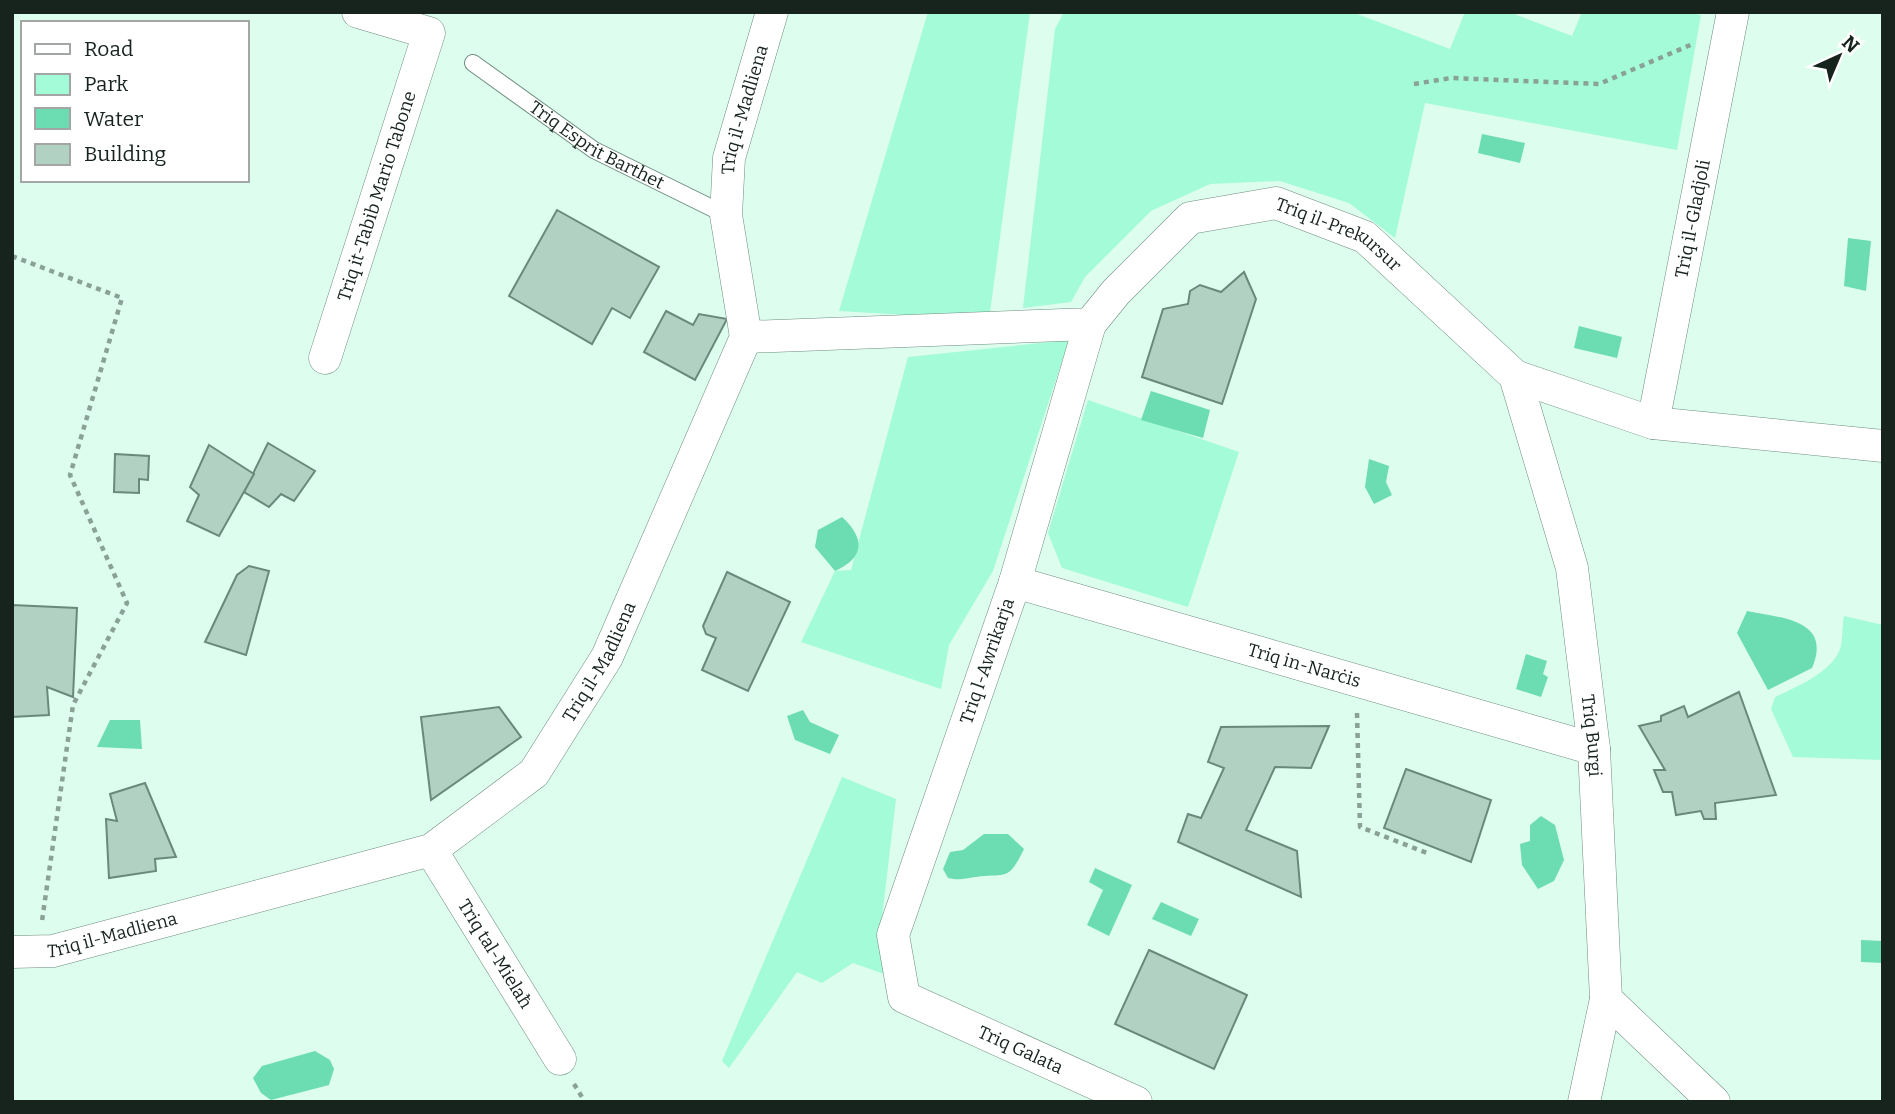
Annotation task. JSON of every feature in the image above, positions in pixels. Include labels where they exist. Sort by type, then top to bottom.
[{"type":"street","name":"Triq it-Tabib Mario Tabone","points":[[326,358],[429,33],[358,12]]},
{"type":"street","name":"Triq il-Madliena","points":[[12,952],[53,951],[431,850],[534,773],[607,657],[746,337],[726,215],[729,158],[772,12]]},
{"type":"street","name":"Triq il-Gladjoli","points":[[1653,423],[1732,20]]},
{"type":"street","name":"Triq il-Prekursur","points":[[1090,324],[1116,292],[1190,218],[1276,204],[1365,237],[1515,376],[1653,423],[1883,446]]},
{"type":"street","points":[[746,337],[1090,324]]},
{"type":"street","name":"Triq l-Awrikarja","points":[[904,997],[893,935],[1015,582],[1090,324]]},
{"type":"street","name":"Triq Burgi","points":[[1515,376],[1572,568],[1594,749],[1606,999],[1584,1102]]},
{"type":"street","name":"Triq in-Narċis","points":[[1015,582],[1594,749]]},
{"type":"street","name":"Triq tal-Mielaħ","points":[[431,850],[560,1059]]},
{"type":"street","name":"Triq Galata","points":[[904,997],[1136,1102]]},
{"type":"street","points":[[1606,999],[1714,1102]]},
{"type":"lane","name":"Triq Esprit Barthet","points":[[473,62],[594,150],[726,215]]},
{"type":"path","points":[[1414,84],[1451,78],[1599,84],[1732,20]]},
{"type":"path","points":[[12,256],[122,298],[70,475],[127,603],[73,705],[41,917],[53,951]]},
{"type":"path","points":[[1356,681],[1360,827],[1427,853]]},
{"type":"green space","points":[[928,12],[1030,12],[989,320],[839,311]]},
{"type":"green space","points":[[1064,12],[1352,12],[1450,49],[1465,12],[1509,12],[1572,36],[1582,12],[1686,12],[1701,15],[1677,150],[1425,103],[1395,238],[1349,203],[1280,181],[1210,184],[1151,211],[1085,277],[1071,302],[1023,308],[1055,29]]},
{"type":"green space","points":[[1069,340],[993,571],[949,645],[941,689],[801,642],[835,571],[851,570],[908,357]]},
{"type":"green space","points":[[1088,400],[1239,452],[1188,607],[1062,568],[1048,533]]},
{"type":"green space","points":[[1844,616],[1883,625],[1883,760],[1793,757],[1771,709],[1775,697],[1812,678],[1835,658],[1842,641]]},
{"type":"green space","points":[[842,777],[896,799],[882,917],[884,974],[853,963],[822,983],[797,972],[729,1068],[722,1061]]},
{"type":"water","points":[[1482,134],[1525,143],[1520,163],[1478,153]]},
{"type":"water","points":[[1848,238],[1871,241],[1866,291],[1844,286]]},
{"type":"water","points":[[1579,326],[1622,337],[1617,358],[1574,348]]},
{"type":"water","points":[[1151,391],[1210,410],[1203,438],[1141,420]]},
{"type":"water","points":[[1369,459],[1389,466],[1386,482],[1392,495],[1374,504],[1365,487]]},
{"type":"water","points":[[842,517],[855,533],[858,547],[852,560],[835,571],[815,547],[818,530]]},
{"type":"water","points":[[1747,611],[1788,619],[1809,630],[1815,639],[1817,652],[1812,668],[1768,690],[1737,633]]},
{"type":"water","points":[[1526,654],[1547,661],[1543,674],[1548,677],[1541,697],[1516,689]]},
{"type":"water","points":[[803,710],[810,722],[839,735],[830,754],[795,740],[787,716]]},
{"type":"water","points":[[110,720],[140,720],[142,749],[97,747]]},
{"type":"water","points":[[1541,816],[1555,825],[1564,860],[1554,881],[1538,889],[1522,865],[1520,844],[1530,841],[1530,825]]},
{"type":"water","points":[[984,834],[1008,834],[1024,849],[1014,867],[1001,875],[948,878],[943,869],[950,852],[963,850]]},
{"type":"water","points":[[1095,868],[1132,885],[1109,936],[1087,925],[1103,890],[1089,882]]},
{"type":"water","points":[[1161,902],[1199,919],[1191,936],[1152,919]]},
{"type":"water","points":[[1861,940],[1883,941],[1883,963],[1861,962]]},
{"type":"water","points":[[315,1051],[330,1060],[334,1069],[329,1085],[271,1100],[261,1093],[253,1078],[262,1066]]},
{"type":"building","points":[[557,210],[659,267],[630,318],[612,308],[592,344],[509,296]]},
{"type":"building","points":[[1244,272],[1256,299],[1222,404],[1142,377],[1163,309],[1188,304],[1190,291],[1200,285],[1221,292]]},
{"type":"building","points":[[666,311],[693,325],[699,314],[727,319],[695,380],[644,352]]},
{"type":"building","points":[[268,443],[315,471],[294,501],[281,494],[269,507],[244,492]]},
{"type":"building","points":[[209,445],[254,474],[219,536],[187,521],[199,495],[190,487]]},
{"type":"building","points":[[115,454],[149,456],[148,480],[139,479],[139,493],[114,492]]},
{"type":"building","points":[[249,566],[269,571],[246,655],[205,642],[237,575]]},
{"type":"building","points":[[727,572],[790,602],[748,691],[702,670],[716,638],[706,634],[703,626]]},
{"type":"building","points":[[12,605],[77,608],[73,697],[47,687],[49,715],[12,717]]},
{"type":"building","points":[[1739,692],[1776,795],[1715,803],[1716,819],[1704,819],[1701,811],[1676,815],[1672,792],[1663,792],[1654,770],[1665,770],[1639,726],[1661,721],[1661,716],[1684,706],[1688,717]]},
{"type":"building","points":[[499,707],[521,737],[431,800],[421,717]]},
{"type":"building","points":[[1329,726],[1311,768],[1275,767],[1246,830],[1297,851],[1301,897],[1178,842],[1188,814],[1201,818],[1224,768],[1208,762],[1221,727]]},
{"type":"building","points":[[1406,769],[1491,800],[1471,862],[1384,828]]},
{"type":"building","points":[[145,783],[176,857],[155,859],[156,871],[109,878],[106,819],[117,821],[110,794]]},
{"type":"building","points":[[1149,950],[1247,995],[1214,1069],[1115,1024]]}]
